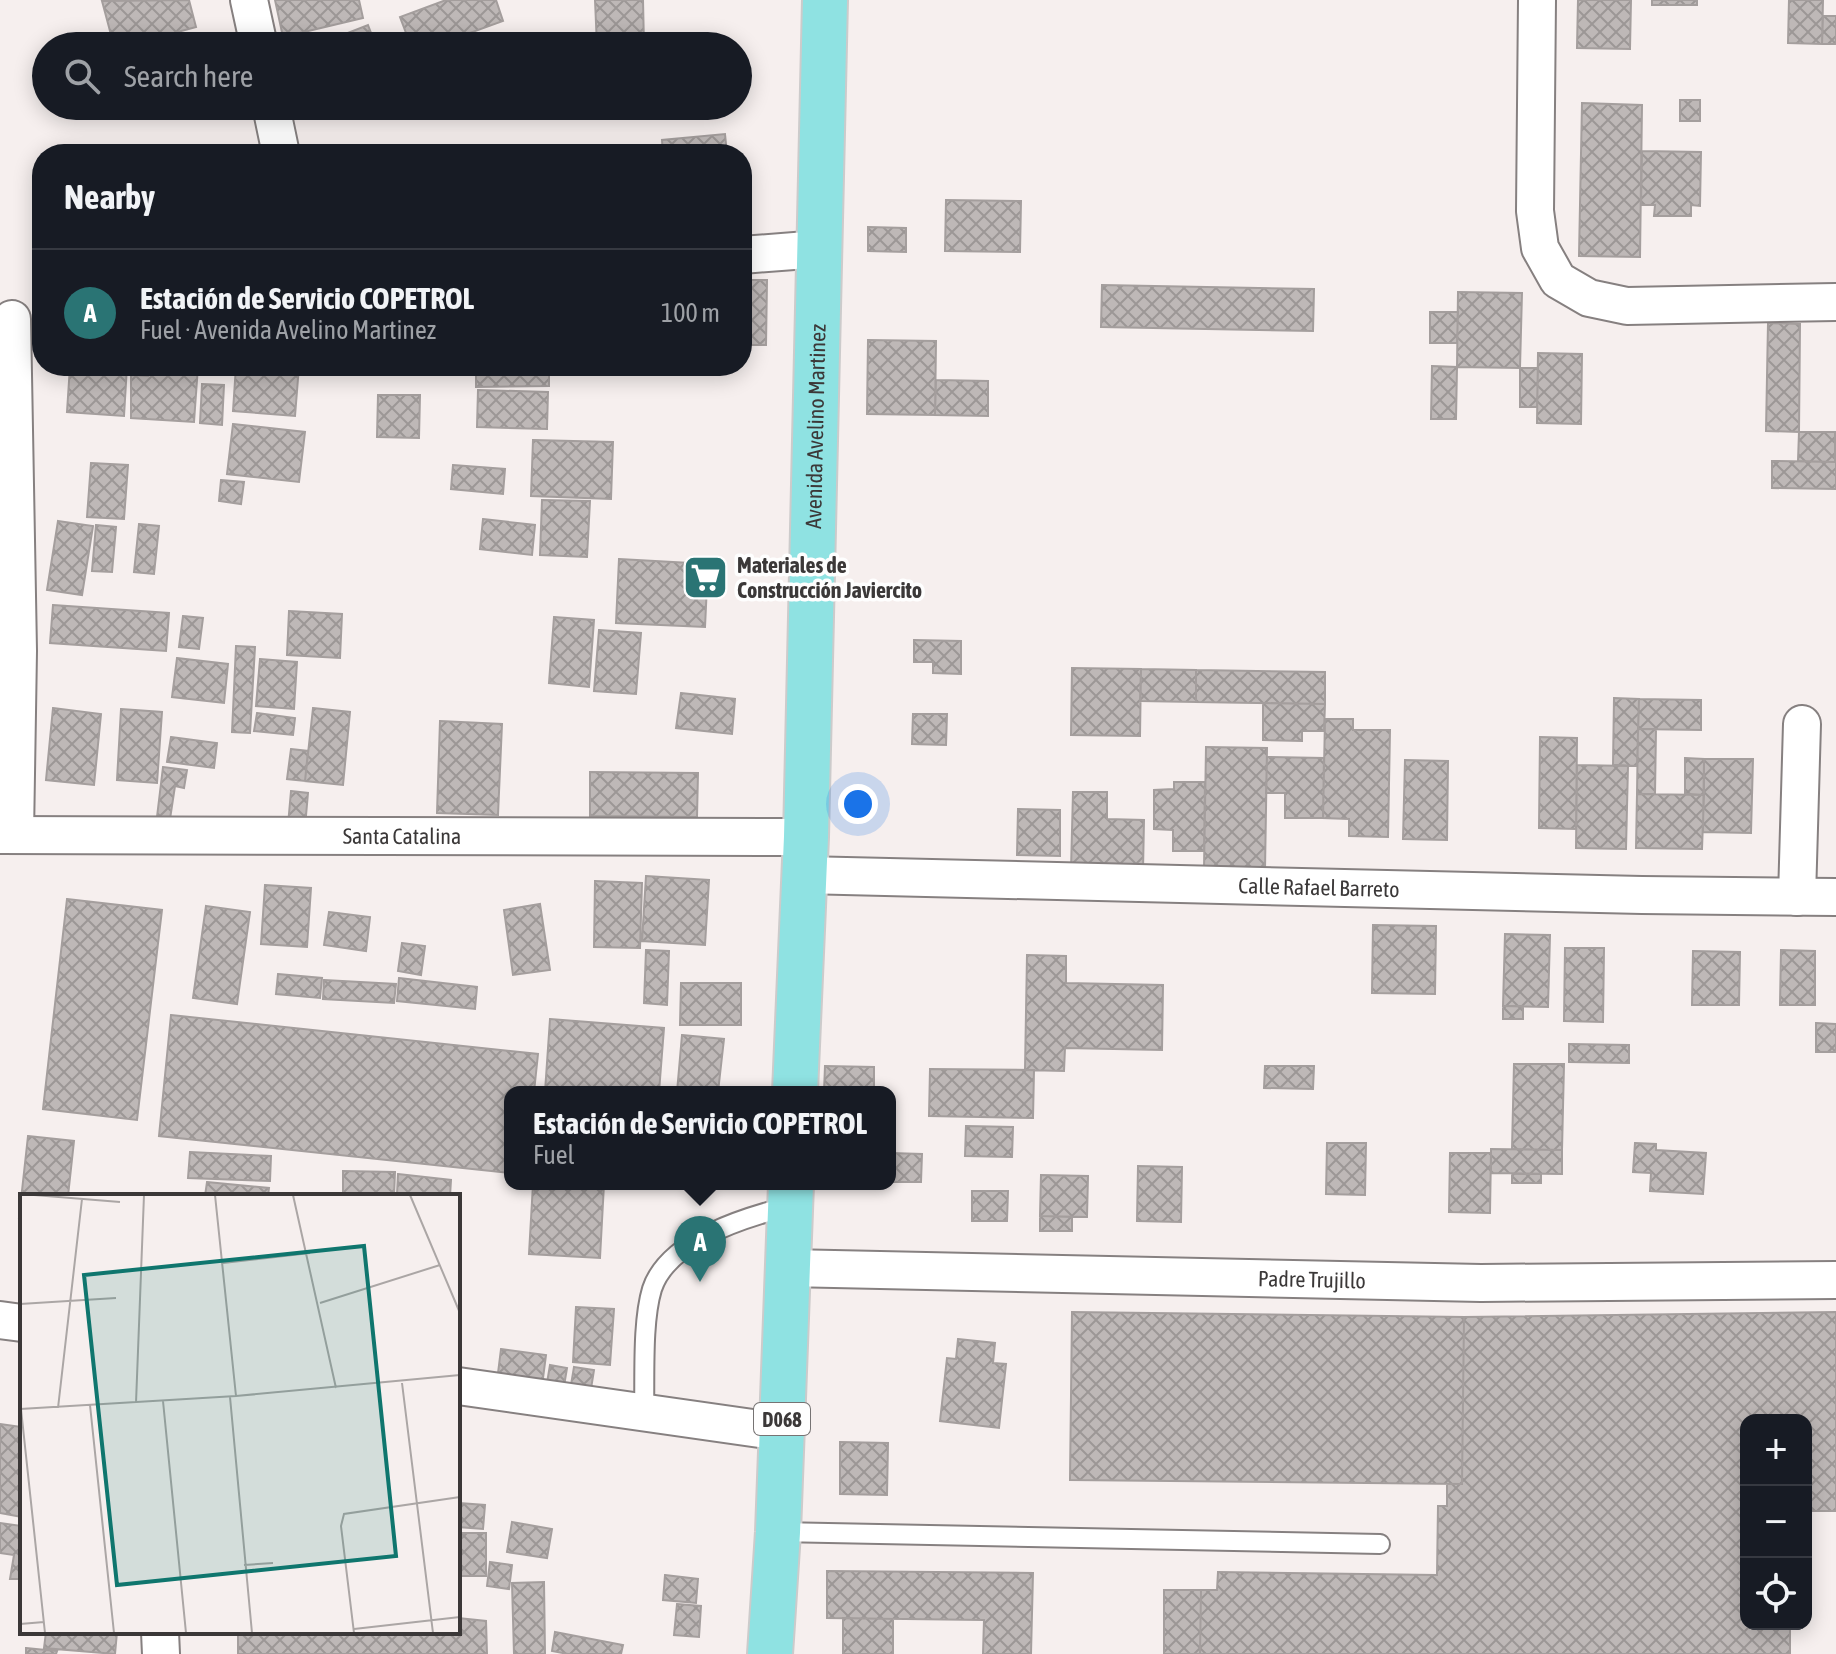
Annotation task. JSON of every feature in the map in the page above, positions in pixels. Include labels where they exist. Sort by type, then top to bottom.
[{"type":"main road","name":"Avenida Avelino Martinez","points":[[795,1086],[804,856],[825,0]]},
{"type":"main road","name":"D068","points":[[770,1654],[778,1532],[790,1195]]},
{"type":"street","points":[[249,0],[256,32]]},
{"type":"street","points":[[1537,0],[1535,211],[1540,248],[1558,280],[1589,298],[1627,306],[1836,302]]},
{"type":"street","points":[[274,120],[279,144]]},
{"type":"street","points":[[752,254],[820,249]]},
{"type":"street","points":[[8,835],[18,651],[18,319]]},
{"type":"street","points":[[1797,897],[1802,724]]},
{"type":"street","name":"Santa Catalina","points":[[8,835],[804,856]]},
{"type":"street","name":"Calle Rafael Barreto","points":[[804,856],[1836,897]]},
{"type":"street","name":"Padre Trujillo","points":[[788,1268],[1481,1283],[1836,1280]]},
{"type":"street","points":[[0,1320],[20,1323]]},
{"type":"street","points":[[460,1386],[781,1432]]},
{"type":"street","points":[[160,1634],[161,1654]]},
{"type":"lane","points":[[644,1412],[649,1305],[653,1286],[662,1269],[697,1240],[790,1195]]},
{"type":"lane","points":[[778,1532],[1380,1544]]},
{"type":"building","points":[[189,0],[196,27],[178,32],[110,32],[102,1]]},
{"type":"building","points":[[275,0],[359,0],[363,18],[304,32],[282,32]]},
{"type":"building","points":[[446,0],[496,0],[503,21],[473,32],[406,32],[400,17]]},
{"type":"building","points":[[595,0],[643,0],[644,32],[596,32]]},
{"type":"building","points":[[1578,0],[1631,0],[1630,49],[1577,48]]},
{"type":"building","points":[[1652,0],[1697,0],[1697,5],[1652,5]]},
{"type":"building","points":[[1789,0],[1823,0],[1822,44],[1788,43]]},
{"type":"building","points":[[1823,16],[1836,16],[1836,44],[1822,44]]},
{"type":"building","points":[[368,25],[371,32],[350,32]]},
{"type":"building","points":[[1680,100],[1700,100],[1700,121],[1680,121]]},
{"type":"building","points":[[1582,103],[1642,105],[1640,257],[1579,256]]},
{"type":"building","points":[[725,134],[726,144],[662,144],[662,140]]},
{"type":"building","points":[[1642,151],[1701,152],[1700,206],[1691,205],[1691,216],[1654,216],[1655,205],[1641,205]]},
{"type":"building","points":[[946,200],[1021,201],[1020,252],[945,251]]},
{"type":"building","points":[[868,227],[906,228],[906,252],[868,251]]},
{"type":"building","points":[[752,280],[767,280],[766,345],[752,345]]},
{"type":"building","points":[[1102,285],[1314,289],[1313,331],[1101,327]]},
{"type":"building","points":[[1458,292],[1522,293],[1520,368],[1457,367]]},
{"type":"building","points":[[1430,312],[1458,312],[1457,343],[1430,343]]},
{"type":"building","points":[[1768,323],[1800,324],[1799,432],[1766,431]]},
{"type":"building","points":[[868,340],[936,341],[935,415],[867,414]]},
{"type":"building","points":[[1538,353],[1582,354],[1581,424],[1537,423]]},
{"type":"building","points":[[1432,366],[1457,367],[1456,419],[1431,419]]},
{"type":"building","points":[[1520,368],[1538,368],[1537,407],[1520,407]]},
{"type":"building","points":[[69,376],[126,376],[124,416],[67,412]]},
{"type":"building","points":[[131,376],[197,376],[194,422],[131,418]]},
{"type":"building","points":[[235,376],[298,376],[295,416],[233,411]]},
{"type":"building","points":[[476,376],[549,376],[549,386],[476,387]]},
{"type":"building","points":[[936,380],[988,381],[988,416],[935,415]]},
{"type":"building","points":[[202,384],[224,385],[222,425],[200,423]]},
{"type":"building","points":[[478,390],[548,392],[547,429],[477,427]]},
{"type":"building","points":[[378,395],[420,395],[419,438],[377,437]]},
{"type":"building","points":[[233,424],[305,432],[299,482],[227,474]]},
{"type":"building","points":[[1799,432],[1835,432],[1835,462],[1798,461]]},
{"type":"building","points":[[533,440],[613,442],[611,499],[531,496]]},
{"type":"building","points":[[1772,461],[1836,462],[1836,489],[1772,488]]},
{"type":"building","points":[[91,463],[128,465],[124,519],[87,517]]},
{"type":"building","points":[[453,465],[505,469],[503,494],[451,489]]},
{"type":"building","points":[[221,480],[244,482],[241,504],[219,501]]},
{"type":"building","points":[[542,500],[590,501],[587,557],[540,555]]},
{"type":"building","points":[[483,519],[535,525],[532,555],[480,549]]},
{"type":"building","points":[[58,521],[93,526],[82,595],[47,590]]},
{"type":"building","points":[[139,524],[159,526],[154,574],[134,572]]},
{"type":"building","points":[[96,525],[116,527],[112,572],[92,571]]},
{"type":"building","points":[[619,559],[708,564],[705,627],[616,623]]},
{"type":"building","points":[[53,605],[169,613],[166,651],[50,643]]},
{"type":"building","points":[[289,611],[342,614],[340,658],[287,655]]},
{"type":"building","points":[[183,616],[203,618],[199,649],[179,647]]},
{"type":"building","points":[[554,617],[594,620],[589,687],[549,683]]},
{"type":"building","points":[[599,630],[641,633],[636,694],[594,691]]},
{"type":"building","points":[[914,640],[961,641],[961,674],[933,673],[933,662],[914,662]]},
{"type":"building","points":[[236,646],[255,647],[250,733],[232,732]]},
{"type":"building","points":[[177,658],[228,664],[224,703],[172,697]]},
{"type":"building","points":[[260,659],[297,662],[294,709],[256,706]]},
{"type":"building","points":[[1072,668],[1141,669],[1140,736],[1071,735]]},
{"type":"building","points":[[1141,669],[1196,670],[1196,702],[1140,701]]},
{"type":"building","points":[[1196,670],[1325,672],[1325,704],[1196,702]]},
{"type":"building","points":[[681,693],[735,699],[732,734],[676,728]]},
{"type":"building","points":[[1614,698],[1639,699],[1637,766],[1613,765]]},
{"type":"building","points":[[1639,699],[1701,700],[1701,730],[1638,729]]},
{"type":"building","points":[[1263,703],[1325,704],[1324,731],[1302,731],[1302,741],[1263,740]]},
{"type":"building","points":[[53,708],[101,714],[94,785],[46,780]]},
{"type":"building","points":[[313,708],[350,712],[343,785],[305,781]]},
{"type":"building","points":[[121,709],[162,712],[157,783],[117,780]]},
{"type":"building","points":[[257,713],[295,718],[293,735],[254,731]]},
{"type":"building","points":[[913,714],[947,714],[946,745],[912,744]]},
{"type":"building","points":[[1325,719],[1353,719],[1353,730],[1390,730],[1388,837],[1349,836],[1349,819],[1323,818]]},
{"type":"building","points":[[440,721],[502,724],[498,815],[437,813]]},
{"type":"building","points":[[1638,729],[1656,729],[1655,794],[1637,794]]},
{"type":"building","points":[[171,737],[217,743],[214,768],[167,762]]},
{"type":"building","points":[[1540,737],[1577,738],[1576,829],[1539,828]]},
{"type":"building","points":[[1206,747],[1267,748],[1265,870],[1204,869]]},
{"type":"building","points":[[291,749],[308,751],[305,781],[287,779]]},
{"type":"building","points":[[1267,757],[1324,758],[1323,818],[1285,818],[1285,793],[1266,793]]},
{"type":"building","points":[[1685,758],[1704,759],[1704,795],[1685,794]]},
{"type":"building","points":[[1704,759],[1753,759],[1751,833],[1703,832]]},
{"type":"building","points":[[1405,760],[1448,761],[1447,840],[1403,839]]},
{"type":"building","points":[[1577,765],[1628,766],[1626,849],[1576,848]]},
{"type":"building","points":[[163,767],[187,770],[184,788],[175,786],[170,819],[157,817]]},
{"type":"building","points":[[590,772],[698,773],[697,817],[590,816]]},
{"type":"building","points":[[1174,782],[1205,782],[1204,851],[1173,851],[1173,830],[1154,829],[1154,790],[1174,789]]},
{"type":"building","points":[[291,791],[308,793],[305,827],[288,825]]},
{"type":"building","points":[[1073,792],[1107,792],[1107,819],[1144,820],[1143,871],[1071,870]]},
{"type":"building","points":[[1637,794],[1704,795],[1702,849],[1636,848]]},
{"type":"building","points":[[1018,809],[1060,810],[1060,856],[1017,855]]},
{"type":"building","points":[[646,876],[709,880],[705,945],[642,941]]},
{"type":"building","points":[[595,881],[642,883],[640,948],[594,947]]},
{"type":"building","points":[[265,885],[311,888],[307,947],[261,944]]},
{"type":"building","points":[[67,899],[162,910],[137,1120],[43,1109]]},
{"type":"building","points":[[540,904],[550,970],[513,975],[504,910]]},
{"type":"building","points":[[206,906],[250,912],[237,1004],[193,998]]},
{"type":"building","points":[[329,912],[370,917],[366,951],[324,945]]},
{"type":"building","points":[[1373,925],[1436,926],[1435,994],[1372,993]]},
{"type":"building","points":[[1505,934],[1550,935],[1548,1007],[1503,1006]]},
{"type":"building","points":[[402,943],[425,946],[421,975],[398,971]]},
{"type":"building","points":[[1565,948],[1604,948],[1603,1022],[1564,1021]]},
{"type":"building","points":[[646,950],[669,951],[667,1005],[644,1003]]},
{"type":"building","points":[[1781,950],[1815,951],[1815,1005],[1780,1005]]},
{"type":"building","points":[[1693,951],[1740,952],[1739,1005],[1692,1005]]},
{"type":"building","points":[[1027,955],[1066,956],[1066,983],[1163,985],[1162,1050],[1065,1048],[1064,1071],[1025,1070]]},
{"type":"building","points":[[278,974],[322,978],[320,998],[276,994]]},
{"type":"building","points":[[399,978],[477,987],[475,1009],[397,1001]]},
{"type":"building","points":[[324,980],[396,984],[394,1003],[323,999]]},
{"type":"building","points":[[681,983],[741,983],[741,1025],[680,1025]]},
{"type":"building","points":[[1503,1006],[1523,1006],[1523,1019],[1503,1019]]},
{"type":"building","points":[[171,1015],[538,1054],[535,1086],[504,1086],[504,1172],[159,1136]]},
{"type":"building","points":[[550,1019],[664,1028],[659,1086],[545,1086]]},
{"type":"building","points":[[1816,1023],[1836,1024],[1836,1052],[1816,1052]]},
{"type":"building","points":[[682,1035],[724,1039],[719,1086],[678,1086]]},
{"type":"building","points":[[1569,1044],[1629,1045],[1629,1063],[1569,1062]]},
{"type":"building","points":[[1514,1064],[1564,1064],[1562,1150],[1512,1149]]},
{"type":"building","points":[[825,1066],[874,1067],[874,1086],[824,1086]]},
{"type":"building","points":[[1265,1066],[1314,1066],[1313,1089],[1264,1088]]},
{"type":"building","points":[[930,1069],[1034,1070],[1033,1118],[929,1116]]},
{"type":"building","points":[[966,1126],[1013,1127],[1012,1157],[965,1156]]},
{"type":"building","points":[[28,1136],[74,1141],[68,1194],[22,1194]]},
{"type":"building","points":[[1327,1143],[1366,1143],[1365,1195],[1326,1194]]},
{"type":"building","points":[[1635,1143],[1656,1144],[1656,1150],[1706,1153],[1703,1194],[1650,1191],[1651,1173],[1633,1172]]},
{"type":"building","points":[[1491,1149],[1562,1150],[1562,1174],[1491,1173]]},
{"type":"building","points":[[190,1152],[271,1156],[270,1181],[188,1178]]},
{"type":"building","points":[[896,1153],[922,1154],[921,1182],[896,1182]]},
{"type":"building","points":[[1450,1153],[1491,1153],[1490,1213],[1449,1212]]},
{"type":"building","points":[[1138,1166],[1182,1167],[1181,1222],[1137,1221]]},
{"type":"building","points":[[343,1171],[395,1172],[394,1194],[343,1194]]},
{"type":"building","points":[[398,1174],[451,1180],[450,1194],[397,1194]]},
{"type":"building","points":[[1512,1174],[1541,1174],[1541,1183],[1512,1183]]},
{"type":"building","points":[[1041,1175],[1088,1176],[1087,1217],[1040,1216]]},
{"type":"building","points":[[207,1182],[269,1188],[268,1194],[205,1194]]},
{"type":"building","points":[[533,1190],[604,1190],[600,1258],[529,1254]]},
{"type":"building","points":[[972,1191],[1008,1191],[1007,1221],[972,1221]]},
{"type":"building","points":[[1040,1216],[1072,1217],[1072,1231],[1040,1231]]},
{"type":"building","points":[[576,1307],[614,1309],[610,1365],[573,1362]]},
{"type":"building","points":[[1072,1312],[1464,1317],[1462,1484],[1070,1480]]},
{"type":"building","points":[[1836,1312],[1836,1511],[1812,1511],[1812,1414],[1740,1414],[1740,1630],[1790,1630],[1790,1654],[1200,1654],[1201,1590],[1217,1590],[1218,1572],[1437,1575],[1438,1506],[1447,1506],[1447,1484],[1462,1484],[1464,1317]]},
{"type":"building","points":[[958,1339],[995,1343],[993,1363],[1006,1364],[999,1428],[940,1421],[947,1358],[956,1359]]},
{"type":"building","points":[[501,1349],[546,1355],[542,1386],[497,1381]]},
{"type":"building","points":[[550,1365],[567,1368],[563,1392],[546,1389]]},
{"type":"building","points":[[574,1367],[594,1370],[590,1395],[570,1391]]},
{"type":"building","points":[[0,1424],[20,1427],[20,1517],[0,1513]]},
{"type":"building","points":[[840,1442],[888,1443],[887,1495],[840,1494]]},
{"type":"building","points":[[460,1503],[485,1505],[483,1529],[460,1527]]},
{"type":"building","points":[[512,1522],[552,1529],[547,1558],[507,1552]]},
{"type":"building","points":[[0,1523],[20,1526],[20,1579],[10,1579],[14,1555],[0,1553]]},
{"type":"building","points":[[460,1533],[486,1533],[486,1576],[460,1576]]},
{"type":"building","points":[[490,1562],[512,1565],[509,1589],[487,1586]]},
{"type":"building","points":[[827,1571],[1033,1573],[1031,1654],[983,1654],[984,1620],[827,1618]]},
{"type":"building","points":[[665,1575],[698,1579],[696,1603],[663,1600]]},
{"type":"building","points":[[544,1582],[545,1654],[514,1654],[512,1583]]},
{"type":"building","points":[[1164,1590],[1201,1590],[1200,1654],[1164,1654]]},
{"type":"building","points":[[677,1604],[701,1606],[699,1637],[674,1635]]},
{"type":"building","points":[[460,1618],[486,1621],[487,1654],[238,1654],[238,1634],[460,1634]]},
{"type":"building","points":[[843,1618],[893,1619],[893,1654],[843,1654]]},
{"type":"building","points":[[555,1632],[623,1645],[621,1654],[552,1651]]},
{"type":"building","points":[[46,1634],[117,1634],[115,1654],[44,1648]]},
{"type":"building","points":[[26,1648],[57,1651],[56,1654],[26,1654]]},
{"type":"place","name":"Materiales de Construcción Javiercito","points":[[706,578]]},
{"type":"place","name":"Estación de Servicio COPETROL","points":[[700,1282]]}]
